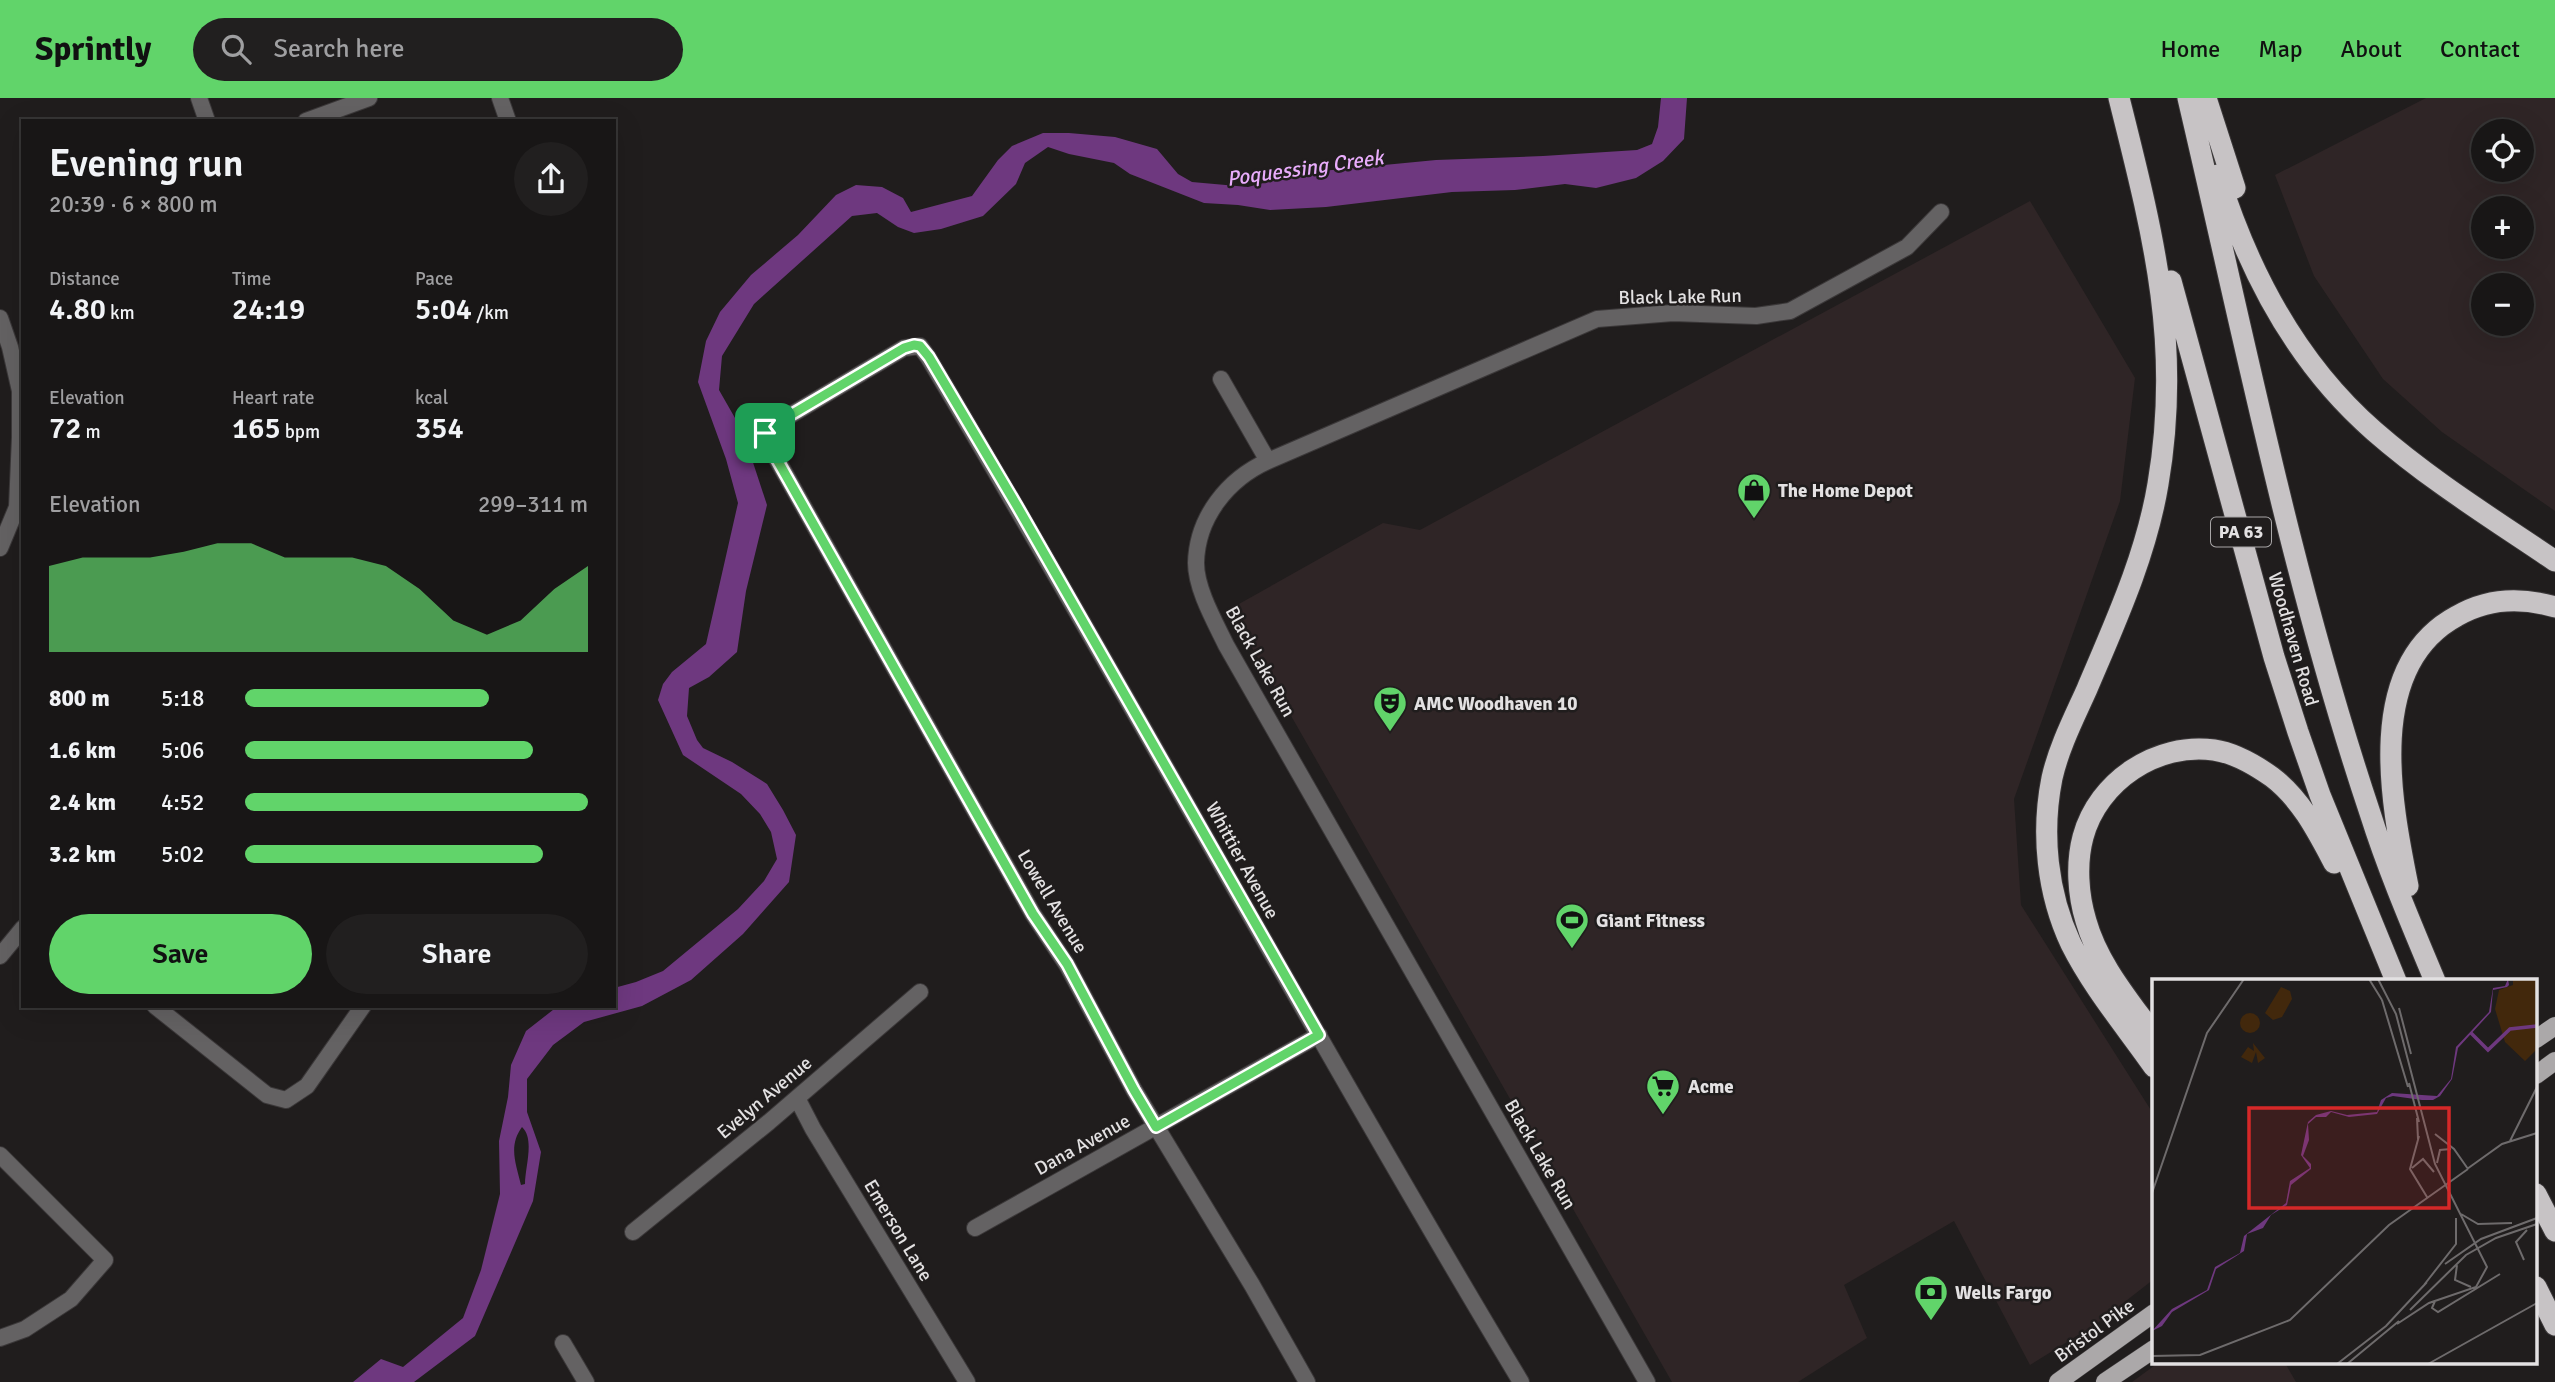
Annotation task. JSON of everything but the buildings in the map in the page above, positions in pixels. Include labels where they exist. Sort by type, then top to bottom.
[{"type":"highway","points":[[2106,98],[2148,251],[2158,326],[2161,394],[2158,488]]},
{"type":"highway","points":[[2119,98],[2152,236],[2164,302],[2169,388],[2166,437],[2158,488],[2140,555],[2058,757],[2049,795],[2047,837],[2051,880],[2071,944],[2092,979],[2152,1063]]},
{"type":"highway","name":"Woodhaven Road","points":[[2119,98],[2230,488],[2278,669],[2320,795],[2395,979]]},
{"type":"highway","points":[[2190,98],[2241,240],[2271,300],[2312,364],[2373,430],[2448,489],[2555,561]]},
{"type":"highway","name":"Woodhaven Road","points":[[2190,98],[2310,614],[2371,817],[2434,979]]},
{"type":"highway","points":[[2206,98],[2244,213],[2285,303],[2347,388],[2412,461]]},
{"type":"highway","points":[[2419,944],[2399,835],[2391,754],[2395,706],[2404,676],[2426,640],[2436,629],[2460,614],[2486,603],[2501,601],[2527,600],[2555,607]]},
{"type":"highway","points":[[2152,1032],[2095,947],[2082,904],[2079,871],[2082,839],[2102,798],[2122,777],[2155,758],[2189,750],[2226,753],[2262,770],[2287,789],[2312,822],[2387,958]]},
{"type":"highway","points":[[2538,1199],[2555,1231]]},
{"type":"highway","points":[[2538,1274],[2555,1304]]},
{"type":"highway","points":[[2538,1291],[2555,1325]]},
{"type":"main road","points":[[2538,1038],[2555,1026]]},
{"type":"main road","points":[[2538,1074],[2555,1061]]},
{"type":"main road","name":"Bristol Pike","points":[[2058,1382],[2152,1314]]},
{"type":"main road","points":[[2105,1382],[2152,1350]]},
{"type":"street","points":[[199,98],[206,119]]},
{"type":"street","points":[[311,119],[369,98]]},
{"type":"street","points":[[500,98],[507,119]]},
{"type":"street","name":"Black Lake Run","points":[[1647,1382],[1226,645],[1205,602],[1196,564],[1202,531],[1218,498],[1250,469],[1268,461],[1597,319],[1673,313],[1756,316],[1790,311],[1907,247],[1941,212]]},
{"type":"street","points":[[0,318],[20,391],[20,508],[0,548]]},
{"type":"street","name":"Lowell Avenue","points":[[929,357],[920,346],[904,348],[767,429],[766,440],[1033,914],[1067,964],[1127,1078],[1307,1382]]},
{"type":"street","name":"Whittier Avenue","points":[[929,357],[1521,1382]]},
{"type":"street","points":[[1221,379],[1268,461]]},
{"type":"street","points":[[0,956],[21,930]]},
{"type":"street","name":"Evelyn Avenue","points":[[633,1232],[797,1098],[920,992]]},
{"type":"street","points":[[158,1008],[268,1095],[286,1100],[307,1086],[362,1008]]},
{"type":"street","name":"Dana Avenue","points":[[975,1228],[1319,1035]]},
{"type":"street","name":"Emerson Lane","points":[[797,1098],[813,1129],[967,1382]]},
{"type":"street","points":[[0,1154],[105,1260],[71,1299],[24,1329],[0,1338]]},
{"type":"street","points":[[562,1343],[586,1382]]},
{"type":"shaded area","points":[[1661,98],[1687,98],[1684,139],[1663,161],[1636,178],[1596,188],[1565,184],[1270,210],[1204,203],[1130,174],[1114,163],[1048,147],[1025,163],[1016,184],[983,216],[941,229],[914,233],[898,227],[877,213],[852,216],[754,304],[722,356],[719,390],[743,432],[767,505],[746,591],[737,652],[709,677],[689,688],[687,716],[703,748],[767,784],[783,810],[796,835],[789,882],[743,934],[691,980],[642,1006],[584,1022],[553,1045],[527,1079],[527,1112],[541,1152],[533,1201],[475,1336],[414,1382],[353,1382],[381,1359],[403,1367],[463,1318],[481,1270],[500,1194],[499,1141],[511,1065],[526,1031],[555,1008],[616,1008],[616,987],[663,971],[738,909],[764,881],[777,859],[771,832],[760,814],[741,794],[683,755],[658,700],[663,684],[672,672],[706,644],[738,503],[726,459],[698,382],[706,341],[720,312],[751,275],[798,235],[836,195],[856,185],[882,187],[903,198],[911,212],[972,196],[998,160],[1012,146],[1043,133],[1115,137],[1157,149],[1178,174],[1192,182],[1248,187],[1301,173],[1436,160],[1637,150],[1652,144],[1658,127]],"holes":[[[522,1127],[528,1139],[525,1184],[521,1185],[514,1148]]]},
{"type":"shaded area","points":[[2426,98],[2555,98],[2555,511],[2442,432],[2383,379],[2314,276],[2275,175]]},
{"type":"shaded area","points":[[2030,201],[2135,378],[2120,501],[2014,799],[2021,905],[2152,1112],[2152,1281],[2099,1322],[2030,1365],[1954,1221],[1844,1285],[1867,1338],[1798,1382],[1672,1382],[1230,609],[1383,523],[1420,530]]},
{"type":"shaded area","points":[[2157,1364],[2286,1364],[2296,1382],[2132,1382]]},
{"type":"place","name":"The Home Depot","points":[[1754,520]]},
{"type":"place","name":"AMC Woodhaven 10","points":[[1390,733]]},
{"type":"place","name":"Giant Fitness","points":[[1572,950]]},
{"type":"place","name":"Acme","points":[[1663,1116]]},
{"type":"place","name":"Wells Fargo","points":[[1931,1322]]},
{"type":"route","points":[[920,346],[1017,506],[1319,1035],[1156,1127],[1114,1055],[1067,964],[1033,914],[766,440],[765,433],[793,412],[904,348],[920,346]]},
{"type":"water label","name":"Poquessing Creek","points":[[1305,168]]}]
